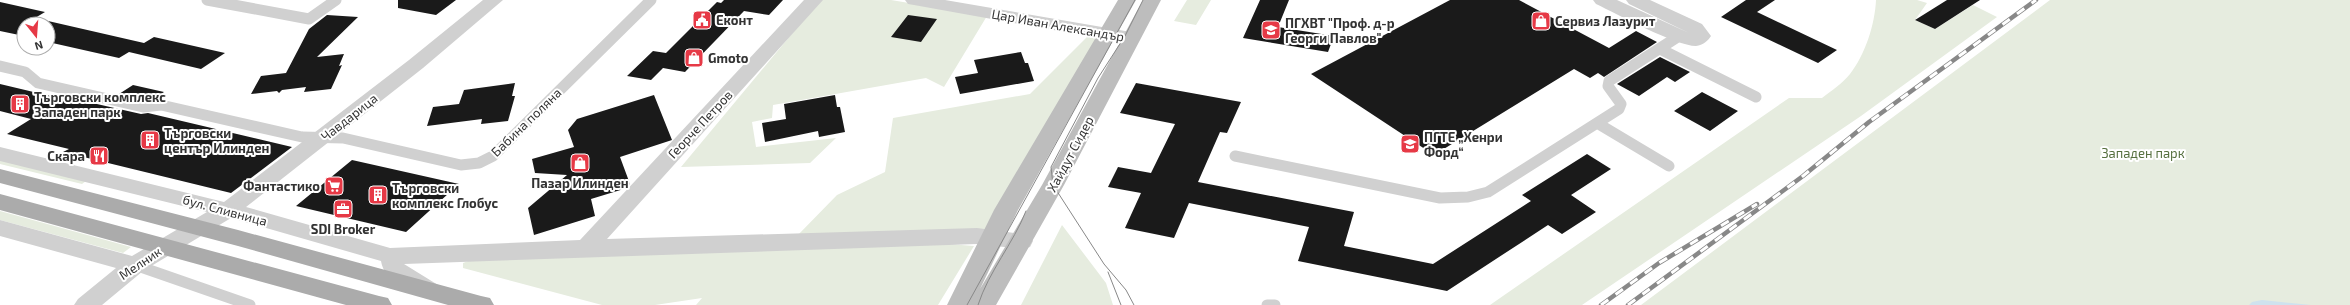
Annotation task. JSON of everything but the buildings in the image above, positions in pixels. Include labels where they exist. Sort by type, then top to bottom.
[{"type":"main road","name":"бул. Сливница","points":[[0,176],[198,227],[481,305]]},
{"type":"main road","points":[[0,202],[379,305]]},
{"type":"street","name":"Чавдарица","points":[[198,227],[228,210],[323,137],[494,0]]},
{"type":"street","name":"Георче Петров","points":[[586,248],[814,0]]},
{"type":"street","name":"Цар Иван Александър","points":[[914,0],[1131,38]]},
{"type":"street","name":"Хайдут Сидер","points":[[960,305],[992,236],[1127,0]]},
{"type":"street","name":"Хайдут Сидер","points":[[983,305],[1022,241],[1152,0]]},
{"type":"street","points":[[1602,0],[1679,36],[1697,40],[1700,38],[1701,33],[1695,28],[1635,0]]},
{"type":"street","name":"бул. Сливница","points":[[0,154],[228,210],[390,256],[395,268],[434,293]]},
{"type":"street","name":"Мелник","points":[[86,305],[135,265],[198,227]]},
{"type":"street","points":[[0,228],[135,265]]},
{"type":"street","points":[[390,256],[586,248],[992,236],[1022,241]]},
{"type":"lane","points":[[206,0],[309,19],[336,0]]},
{"type":"lane","name":"Бабина поляна","points":[[0,66],[25,72],[38,83],[143,107],[161,105],[302,137],[343,138],[461,165],[479,163],[493,156],[546,105],[573,75],[651,0]]},
{"type":"lane","points":[[1235,156],[1440,198],[1468,197],[1488,192],[1619,109],[1621,104],[1620,99],[1610,90],[1608,86],[1610,81],[1679,36]]},
{"type":"lane","points":[[1660,49],[1756,97]]},
{"type":"lane","points":[[1597,123],[1669,166]]},
{"type":"lane","points":[[135,265],[250,305]]},
{"type":"lane","points":[[1267,305],[1275,305]]},
{"type":"green space","points":[[820,0],[891,0],[987,16],[944,87],[926,78],[773,105],[772,118],[752,122],[756,147],[836,138],[810,163],[681,167]]},
{"type":"green space","points":[[1187,0],[1211,0],[1196,25],[1174,21]]},
{"type":"green space","points":[[1876,0],[1917,0],[1927,3],[1915,20],[1935,29],[1973,5],[1997,17],[1861,116],[1582,305],[1490,305],[1789,98],[1822,98],[1837,87],[1850,74],[1865,49],[1874,19]]},
{"type":"green space","name":"Западен парк","points":[[2050,0],[2350,0],[2350,305],[1641,305]]},
{"type":"green space","points":[[1089,35],[1100,36],[989,231],[796,237],[837,195],[885,172],[893,118],[1030,94]]},
{"type":"green space","points":[[0,156],[90,178],[82,184],[0,164]]},
{"type":"green space","points":[[0,211],[131,247],[123,253],[0,220]]},
{"type":"green space","points":[[1062,225],[1106,283],[1113,305],[1021,305]]},
{"type":"green space","points":[[935,243],[974,246],[938,305],[696,305],[702,298],[655,305],[602,305],[463,268],[463,263],[471,260]]},
{"type":"water","points":[[2262,300],[2311,305],[2249,305],[2252,302]]},
{"type":"tram line","points":[[967,305],[1135,0]]},
{"type":"tram line","points":[[1134,305],[1126,290],[1104,264],[1053,185],[1051,167],[1098,78],[1125,36],[1143,0]]},
{"type":"tram line","points":[[978,305],[988,281],[1015,235],[1026,211]]},
{"type":"tram line","points":[[1108,272],[1121,305]]},
{"type":"railway","points":[[1628,305],[1803,176],[1869,122],[2036,0]]},
{"type":"railway","points":[[1601,305],[1659,263],[1757,204]]},
{"type":"place","name":"Еконт","points":[[702,20]]},
{"type":"place","name":"Сервиз Лазурит","points":[[1541,21]]},
{"type":"place","name":"ПГХВТ \"Проф. д-р Георги Павлов\"","points":[[1271,30]]},
{"type":"place","name":"Gmoto","points":[[694,58]]},
{"type":"place","name":"Търговски комплекс Западен парк","points":[[20,104]]},
{"type":"place","name":"Търговски център Илинден","points":[[150,140]]},
{"type":"place","name":"ПГТЕ „Хенри Форд“","points":[[1410,144]]},
{"type":"place","name":"Скара","points":[[99,156]]},
{"type":"place","name":"Пазар Илинден","points":[[580,163]]},
{"type":"place","name":"Фантастико","points":[[334,186]]},
{"type":"place","name":"Търговски комплекс Глобус","points":[[378,195]]},
{"type":"place","name":"SDI Broker","points":[[343,209]]}]
